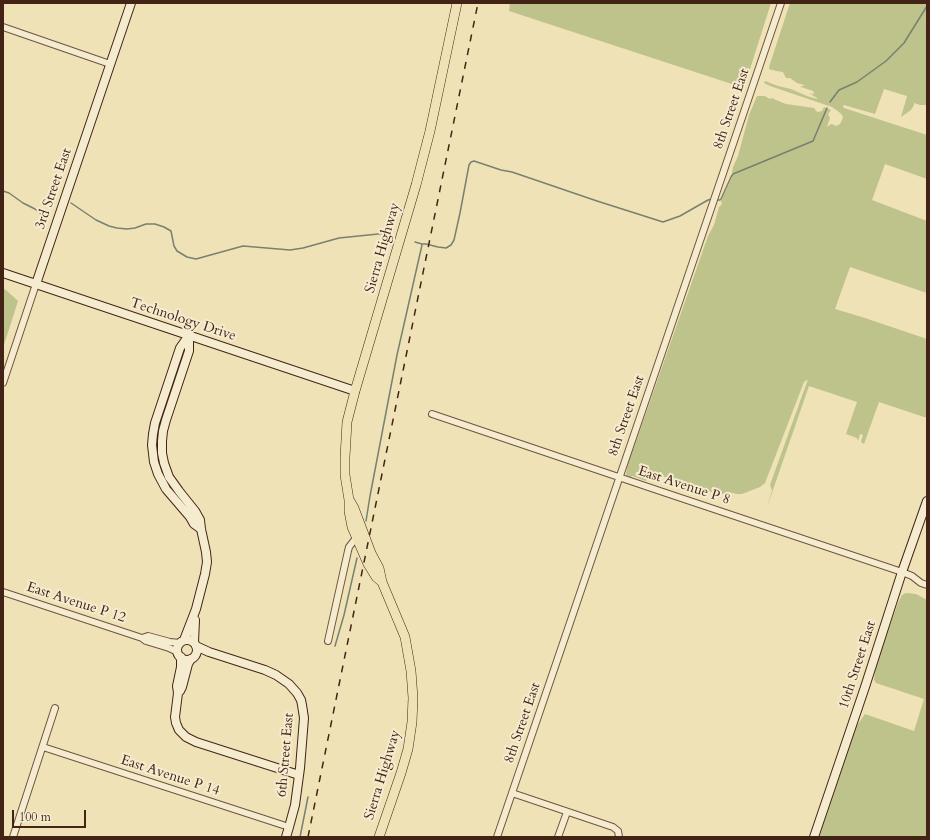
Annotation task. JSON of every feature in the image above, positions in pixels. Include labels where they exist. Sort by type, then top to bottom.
[{"type":"main road","name":"Sierra Highway","points":[[382,582],[376,577],[365,558],[352,527],[349,511],[350,500],[345,457],[347,422],[416,185],[430,131],[457,3]]},
{"type":"main road","name":"Sierra Highway","points":[[350,500],[371,553],[379,568],[382,582],[404,637],[411,670],[413,698],[412,722],[408,749],[379,837]]},
{"type":"street","name":"3rd Street East","points":[[3,383],[130,3]]},
{"type":"street","name":"8th Street East","points":[[497,837],[781,3]]},
{"type":"street","points":[[3,27],[110,64]]},
{"type":"street","name":"Technology Drive","points":[[3,273],[355,391]]},
{"type":"street","points":[[189,335],[180,348],[155,422],[152,444],[154,462],[158,474],[166,488],[194,524],[201,528],[207,562],[196,609],[178,647],[181,667],[177,686],[178,693],[175,711],[176,723],[179,730],[186,737],[196,742],[299,775]]},
{"type":"street","name":"East Avenue P 8","points":[[432,414],[902,572],[927,585]]},
{"type":"street","name":"10th Street East","points":[[814,837],[927,501]]},
{"type":"street","points":[[328,641],[349,547],[356,538]]},
{"type":"street","name":"East Avenue P 12","points":[[3,592],[142,638],[146,641],[169,648],[179,655]]},
{"type":"street","points":[[178,693],[182,687],[188,664],[197,652],[195,644],[196,609]]},
{"type":"street","name":"East Avenue P 12","points":[[142,638],[148,636],[170,642],[182,641]]},
{"type":"street","points":[[182,641],[191,640],[195,644]]},
{"type":"street","name":"6th Street East","points":[[195,644],[209,652],[276,675],[289,684],[297,693],[302,705],[304,718],[299,775],[294,805],[286,837]]},
{"type":"street","points":[[179,655],[186,659],[191,659]]},
{"type":"street","points":[[12,837],[55,708]]},
{"type":"street","name":"East Avenue P 14","points":[[43,747],[289,828]]},
{"type":"street","points":[[512,793],[613,827],[619,834]]},
{"type":"street","points":[[558,837],[567,812]]},
{"type":"green space","points":[[510,3],[771,3],[744,88],[509,11]]},
{"type":"green space","points":[[790,3],[927,3],[927,105],[914,103],[911,110],[901,117],[907,96],[884,89],[875,114],[844,105],[843,106],[844,108],[927,135],[927,179],[885,164],[872,200],[927,221],[927,293],[850,267],[835,309],[927,339],[927,418],[879,402],[864,444],[861,442],[863,435],[860,434],[858,441],[857,438],[846,434],[857,402],[809,386],[767,507],[772,490],[770,485],[808,380],[804,382],[765,483],[760,487],[742,494],[728,492],[723,494],[698,488],[662,476],[658,473],[656,475],[648,475],[646,481],[632,476],[630,478],[626,475],[629,455],[633,450],[708,236],[714,225],[719,207],[722,204],[721,201],[733,175],[733,167],[738,156],[749,115],[757,96],[765,96],[786,104],[814,108],[818,112],[822,111],[824,107],[831,110],[828,114],[830,118],[827,127],[831,124],[836,126],[840,124],[842,120],[842,115],[832,107],[764,83],[765,81],[817,99],[809,93],[813,94],[813,91],[801,87],[804,85],[797,83],[790,78],[786,78],[783,72],[769,69]]},
{"type":"green space","points":[[3,289],[18,301],[3,348]]},
{"type":"green space","points":[[906,593],[916,594],[927,600],[927,837],[819,837],[856,727],[865,714],[914,731],[924,699],[876,683],[874,680],[875,671],[883,645],[898,603],[902,595]]},
{"type":"waterway","points":[[830,102],[839,90],[857,82],[886,61],[904,43],[927,6]]},
{"type":"waterway","points":[[715,200],[721,199],[733,174],[813,141],[827,108]]},
{"type":"waterway","points":[[415,242],[446,248],[451,245],[454,240],[469,165],[474,161],[512,172],[663,222],[680,216],[712,199]]},
{"type":"waterway","points":[[3,191],[9,193],[41,214],[47,216]]},
{"type":"waterway","points":[[71,203],[96,220],[109,226],[127,229],[146,224],[155,224],[164,227],[171,231],[174,246],[177,251],[187,257],[196,259],[243,246],[290,250],[339,238],[388,233]]},
{"type":"waterway","points":[[366,521],[397,355],[422,245]]},
{"type":"waterway","points":[[335,646],[344,615],[357,558]]},
{"type":"waterway","points":[[300,837],[308,797]]},
{"type":"railway","points":[[308,837],[478,3]]}]
